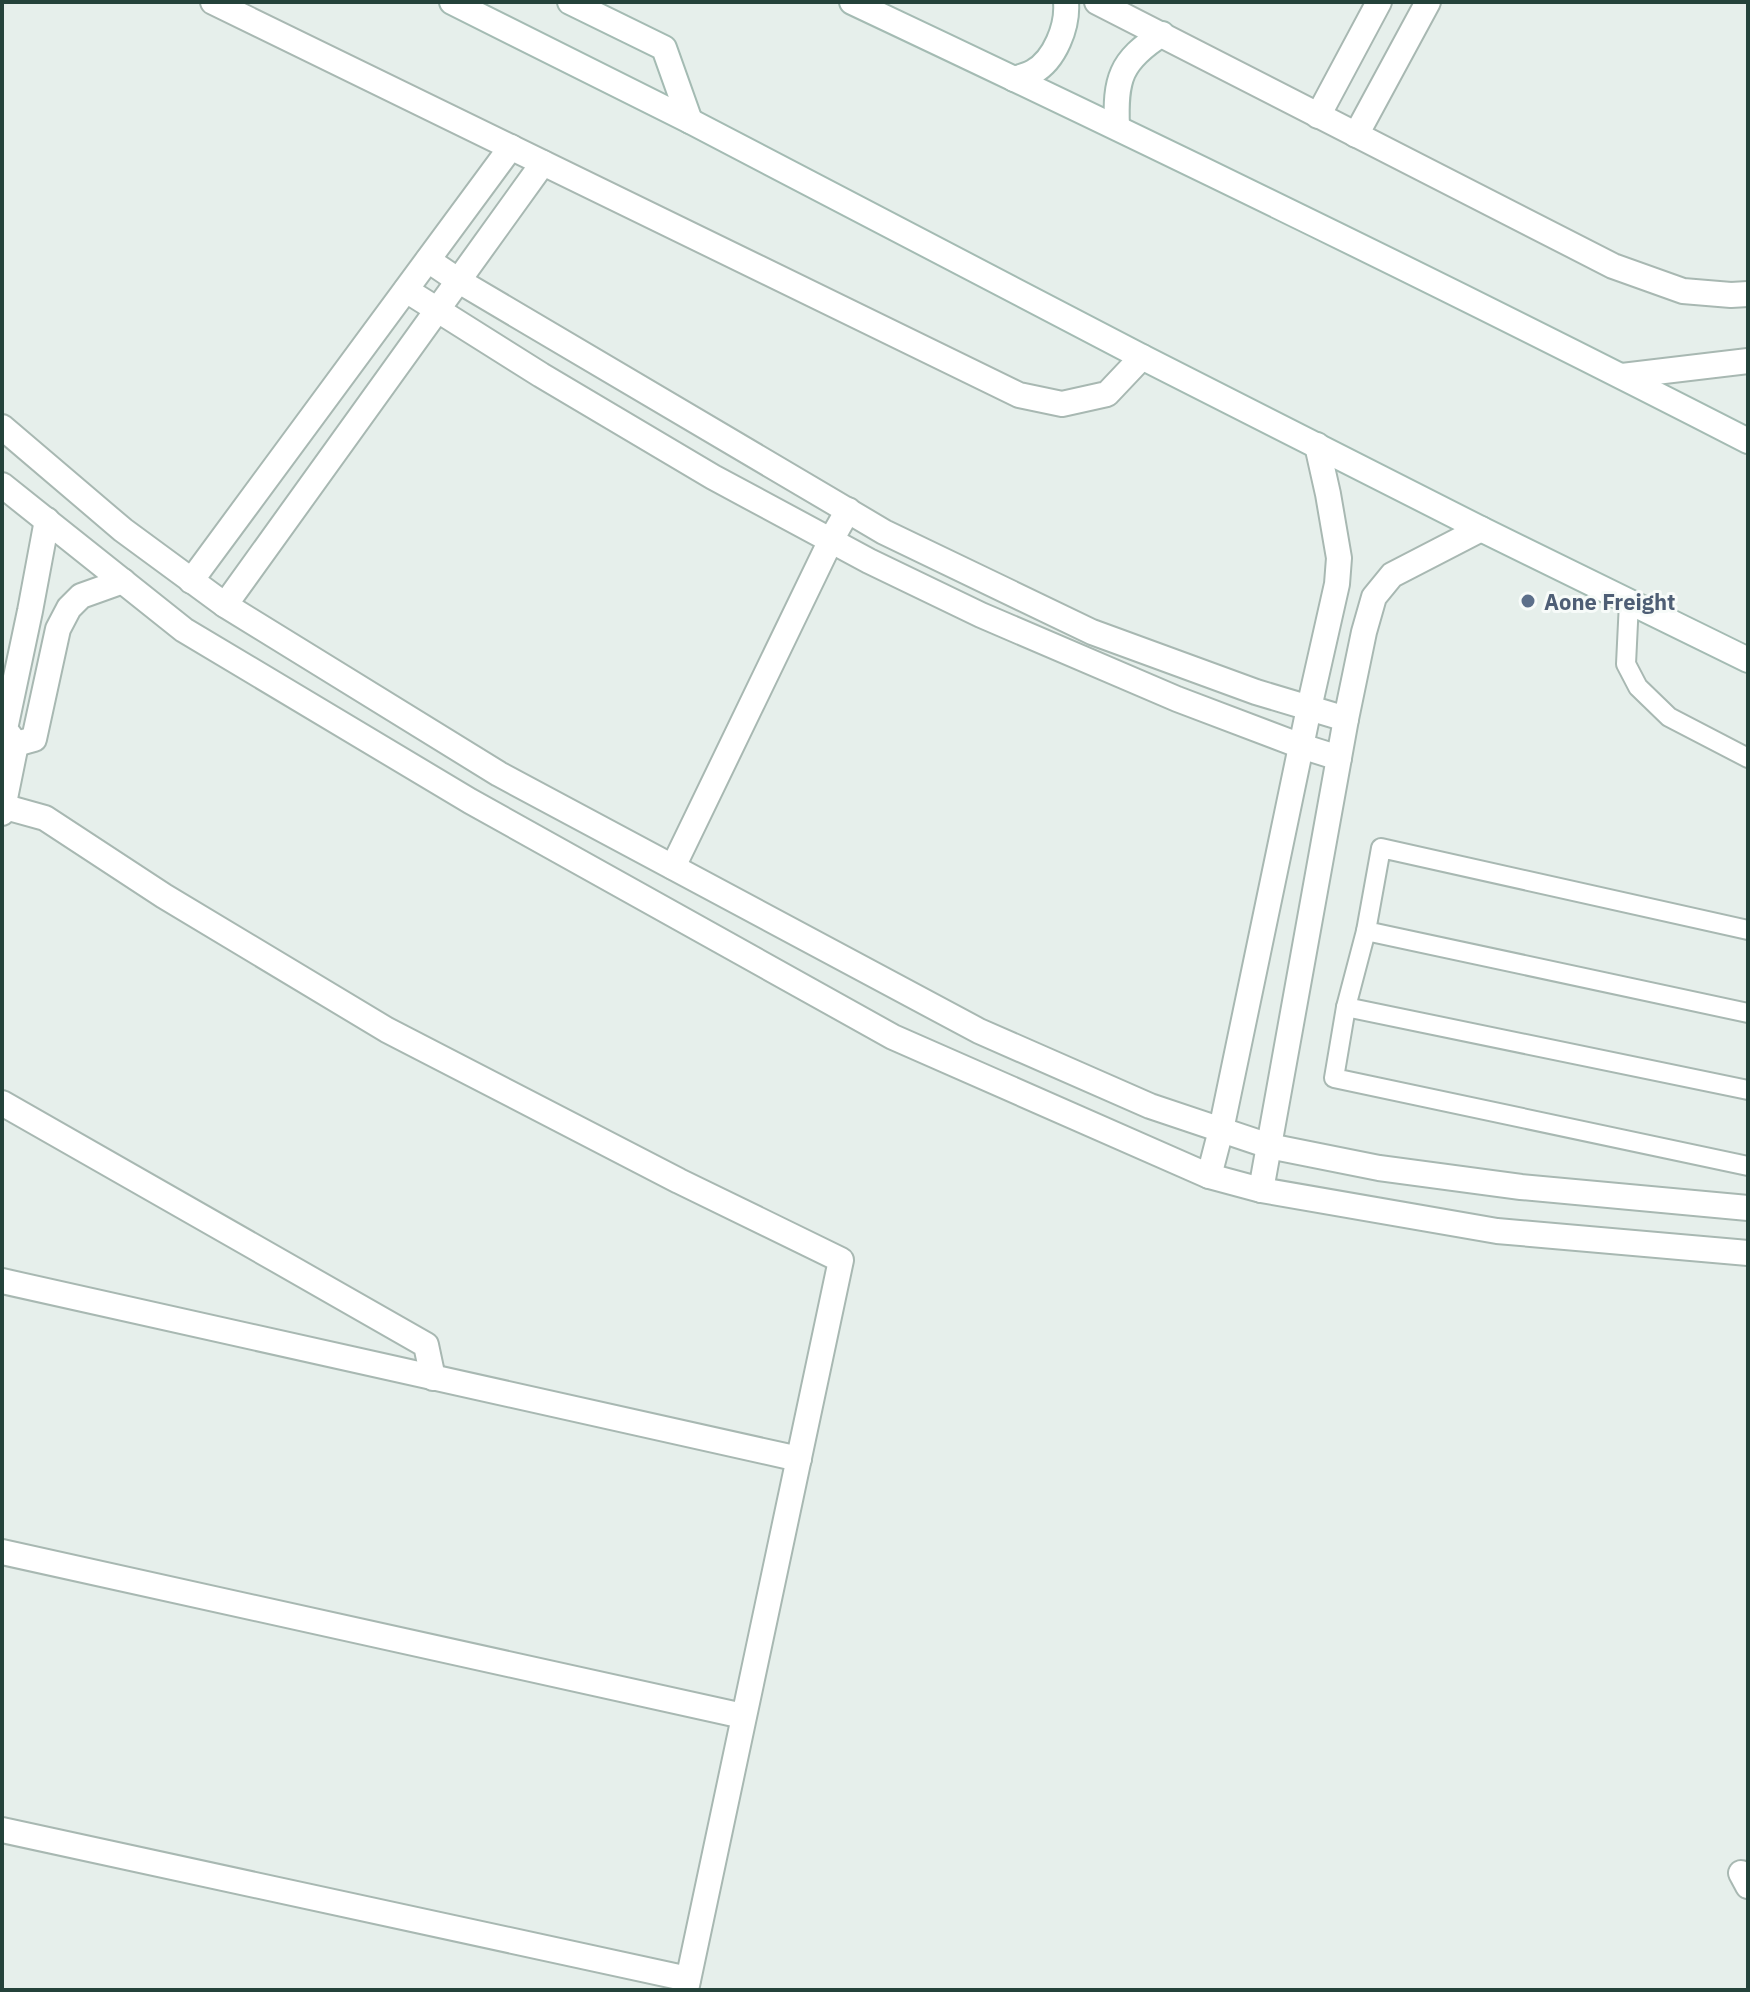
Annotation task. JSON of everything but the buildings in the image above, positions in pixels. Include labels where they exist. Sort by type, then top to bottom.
[{"type":"street","points":[[213,2],[1019,395],[1062,404],[1107,394],[1142,357]]},
{"type":"street","points":[[452,2],[690,121],[1142,357],[1748,660]]},
{"type":"street","points":[[570,2],[664,48],[690,121]]},
{"type":"street","points":[[852,2],[1117,127],[1748,441]]},
{"type":"street","points":[[1014,79],[1035,71],[1053,54],[1063,29],[1066,2]]},
{"type":"street","points":[[1097,2],[1126,9],[1162,34],[1613,266],[1683,291],[1748,294]]},
{"type":"street","points":[[1318,116],[1379,2]]},
{"type":"street","points":[[1356,135],[1428,2]]},
{"type":"street","points":[[1117,127],[1118,88],[1124,66],[1143,46],[1162,34]]},
{"type":"street","points":[[191,581],[511,147]]},
{"type":"street","points":[[225,605],[543,163]]},
{"type":"street","points":[[428,260],[884,532],[1092,632],[1256,692],[1346,719]]},
{"type":"street","points":[[406,290],[713,477],[869,561],[981,615],[1177,699],[1339,758]]},
{"type":"street","points":[[1622,376],[1748,361]]},
{"type":"street","points":[[2,427],[123,530],[225,605],[499,774],[979,1031],[1150,1106],[1269,1146],[1379,1168],[1521,1187],[1748,1208]]},
{"type":"street","points":[[1209,1176],[1337,584],[1339,558],[1317,445]]},
{"type":"street","points":[[30,450],[2,486],[184,630],[456,793],[879,1030],[1209,1176],[1261,1190],[1497,1231],[1748,1253]]},
{"type":"street","points":[[673,867],[848,510]]},
{"type":"street","points":[[2,1830],[687,1984],[841,1260],[665,1174],[387,1030],[164,896],[45,818],[2,809],[16,744],[5,729],[47,520]]},
{"type":"street","points":[[1261,1190],[1346,719],[1374,597],[1392,575],[1481,529]]},
{"type":"street","points":[[16,744],[34,739],[58,629],[69,608],[81,596],[123,581]]},
{"type":"street","points":[[2,1103],[426,1345],[433,1378]]},
{"type":"street","points":[[2,1281],[799,1459]]},
{"type":"street","points":[[2,1552],[743,1716]]},
{"type":"lane","points":[[1629,602],[1626,664],[1638,687],[1669,717],[1748,758]]},
{"type":"lane","points":[[1748,930],[1381,848],[1366,931],[1346,1007],[1334,1078],[1748,1166]]},
{"type":"lane","points":[[1366,931],[1748,1013]]},
{"type":"lane","points":[[1346,1007],[1748,1090]]},
{"type":"place","name":"Aone Freight","points":[[1528,601]]}]
